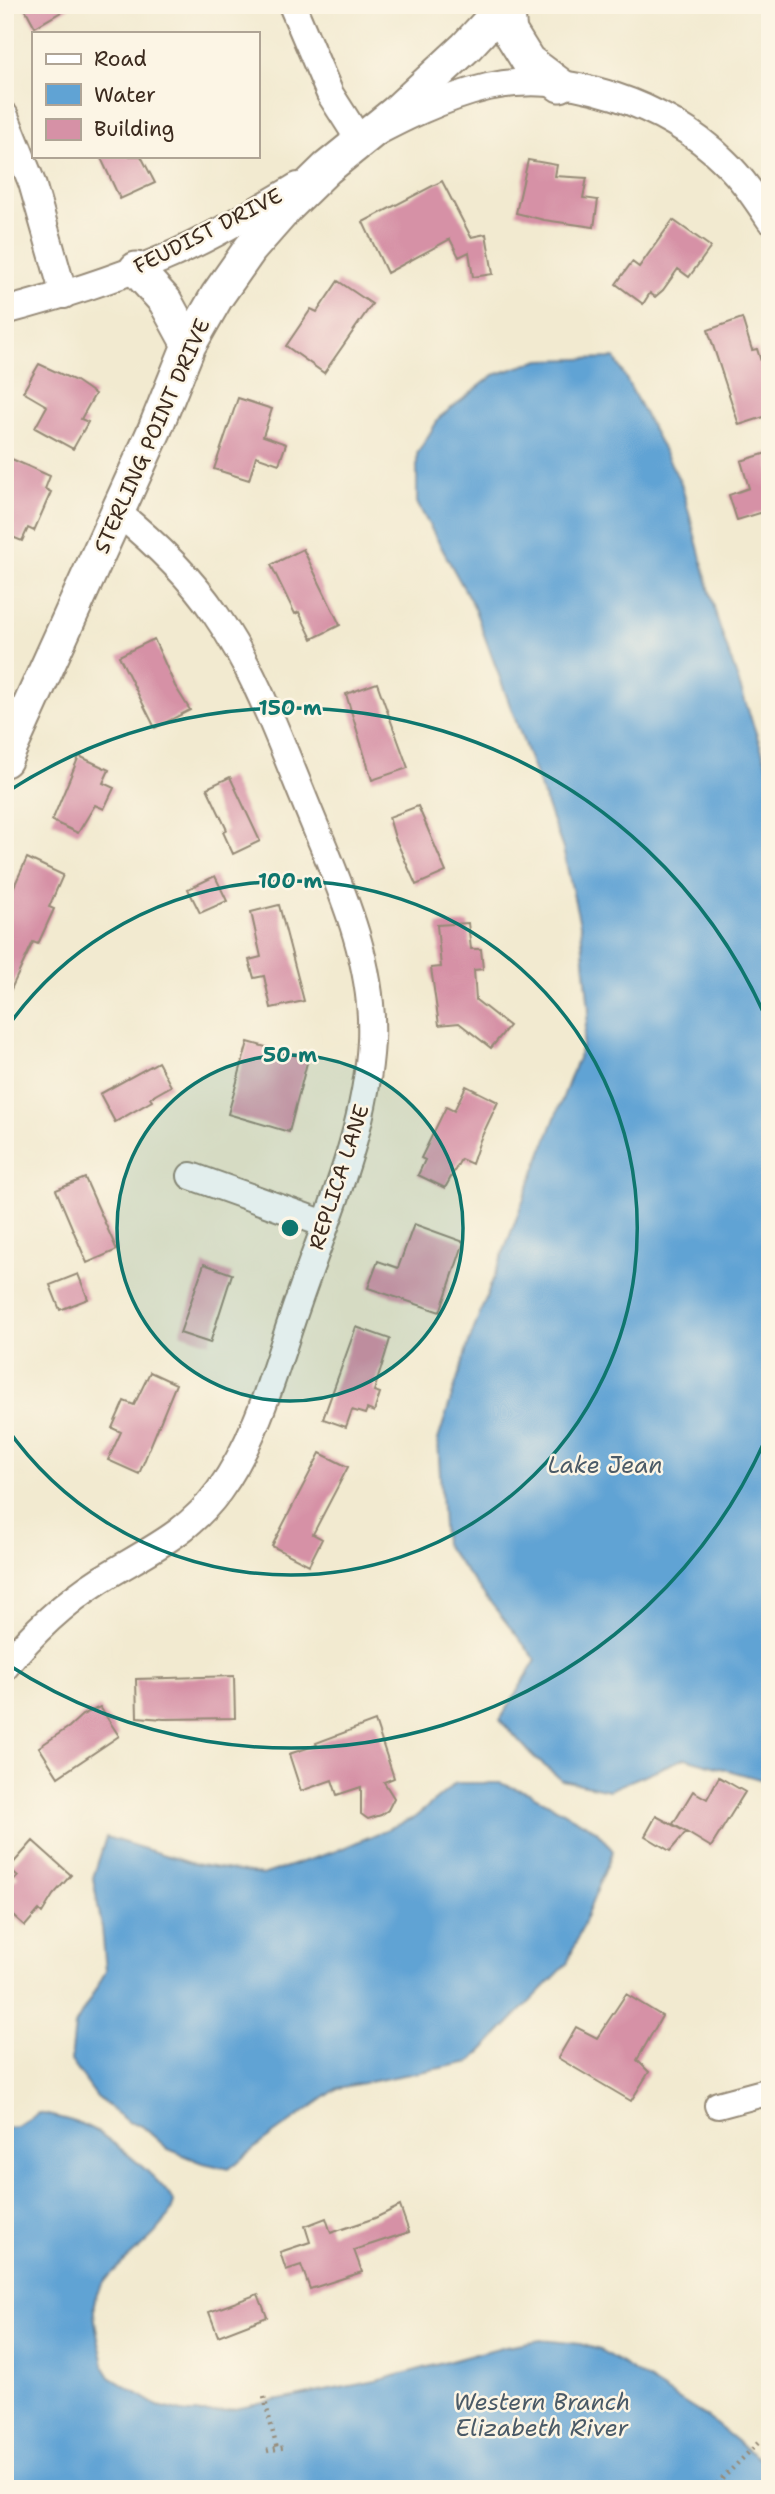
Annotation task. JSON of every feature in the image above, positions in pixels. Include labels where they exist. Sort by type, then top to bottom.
[{"type":"street","points":[[292,5],[330,94],[360,141],[413,113],[491,87],[529,83],[598,91],[635,103],[676,124],[725,162],[755,197],[770,220]]},
{"type":"street","points":[[505,5],[510,32],[528,61],[560,85]]},
{"type":"street","name":"STERLING POINT DRIVE","points":[[8,751],[117,512],[189,345],[217,296],[250,249],[287,206],[327,168],[395,113],[466,47],[505,5]]},
{"type":"street","points":[[5,116],[32,183],[64,295]]},
{"type":"street","name":"FEUDIST DRIVE","points":[[5,312],[64,295],[164,258],[248,216],[327,168]]},
{"type":"street","points":[[136,269],[165,301],[189,345]]},
{"type":"street","name":"REPLICA LANE","points":[[5,1667],[23,1644],[59,1611],[98,1582],[177,1533],[199,1516],[222,1487],[244,1449],[267,1392],[355,1137],[368,1080],[370,1013],[360,947],[333,870],[264,701],[242,656],[215,613],[184,573],[149,537],[117,512]]},
{"type":"street","points":[[191,1176],[325,1224]]},
{"type":"street","points":[[718,2105],[770,2091]]},
{"type":"path","points":[[5,2343],[9,2373]]},
{"type":"path","points":[[264,2397],[277,2449]]},
{"type":"path","points":[[712,2489],[760,2441]]},
{"type":"path","points":[[267,2451],[285,2447]]},
{"type":"water","name":"Lake Jean","points":[[615,358],[681,483],[718,622],[770,774],[770,1782],[685,1758],[609,1790],[562,1780],[534,1757],[500,1720],[536,1660],[444,1544],[438,1440],[469,1342],[581,1050],[589,1010],[581,929],[563,849],[473,605],[417,503],[417,454],[440,417],[494,375],[540,360]]},
{"type":"water","points":[[456,1783],[500,1783],[529,1793],[596,1830],[613,1851],[567,1964],[471,2062],[338,2088],[229,2169],[203,2163],[168,2149],[142,2126],[128,2122],[97,2097],[71,2061],[75,2025],[106,1971],[93,1878],[106,1837],[194,1864],[262,1875],[336,1851],[414,1818]]},
{"type":"water","name":"Western Branch Elizabeth River","points":[[38,2113],[81,2124],[104,2137],[146,2170],[174,2203],[157,2231],[106,2279],[94,2304],[94,2318],[105,2369],[110,2377],[158,2406],[186,2413],[214,2413],[376,2381],[506,2346],[541,2340],[580,2344],[600,2350],[708,2418],[770,2468],[770,2489],[5,2489],[5,2128],[17,2127]]},
{"type":"building","points":[[23,5],[73,5],[35,27]]},
{"type":"building","points":[[101,158],[142,158],[155,183],[120,199]]},
{"type":"building","points":[[528,160],[557,165],[555,176],[587,178],[583,198],[598,200],[594,227],[516,213]]},
{"type":"building","points":[[442,181],[471,237],[486,234],[493,274],[473,277],[469,252],[459,257],[450,239],[387,273],[363,222]]},
{"type":"building","points":[[673,220],[711,247],[689,277],[678,269],[663,290],[655,297],[650,293],[643,304],[616,284],[632,262],[639,267]]},
{"type":"building","points":[[338,281],[372,304],[324,373],[286,346],[311,309],[317,312]]},
{"type":"building","points":[[742,318],[752,350],[757,349],[770,389],[770,415],[739,425],[708,330]]},
{"type":"building","points":[[39,364],[76,381],[95,394],[81,419],[88,422],[73,449],[35,428],[47,406],[23,392]]},
{"type":"building","points":[[238,398],[272,409],[263,436],[286,444],[279,464],[256,456],[249,480],[214,469]]},
{"type":"building","points":[[770,452],[770,510],[737,520],[729,495],[749,488],[741,461]]},
{"type":"building","points":[[5,456],[50,476],[45,489],[51,492],[34,531],[28,528],[22,541],[5,534]]},
{"type":"building","points":[[303,549],[340,625],[312,639],[299,612],[295,614],[271,565]]},
{"type":"building","points":[[154,639],[175,686],[190,710],[155,728],[119,656]]},
{"type":"building","points":[[377,683],[408,768],[372,780],[346,694]]},
{"type":"building","points":[[79,756],[109,770],[103,783],[114,788],[104,809],[95,805],[78,833],[52,821]]},
{"type":"building","points":[[230,777],[260,841],[233,854],[223,832],[227,830],[207,788]]},
{"type":"building","points":[[418,806],[446,872],[416,885],[395,838],[389,817]]},
{"type":"building","points":[[27,858],[63,875],[49,907],[54,909],[38,944],[33,942],[5,1002],[5,906]]},
{"type":"building","points":[[215,876],[227,901],[200,913],[188,889]]},
{"type":"building","points":[[279,905],[304,1001],[271,1008],[264,976],[254,978],[249,960],[261,957],[251,912]]},
{"type":"building","points":[[468,923],[471,949],[481,949],[483,969],[474,970],[476,1000],[509,1026],[491,1048],[459,1023],[439,1025],[431,968],[441,967],[437,925]]},
{"type":"building","points":[[248,1042],[308,1059],[289,1132],[228,1114]]},
{"type":"building","points":[[158,1062],[171,1086],[150,1098],[152,1101],[115,1122],[100,1094]]},
{"type":"building","points":[[466,1086],[498,1102],[472,1164],[461,1159],[445,1188],[418,1175],[425,1160],[421,1158],[446,1107],[454,1111]]},
{"type":"building","points":[[85,1178],[117,1250],[87,1263],[56,1190]]},
{"type":"building","points":[[414,1224],[464,1242],[440,1312],[368,1288],[378,1261],[398,1268]]},
{"type":"building","points":[[204,1264],[232,1274],[210,1343],[180,1333]]},
{"type":"building","points":[[78,1274],[88,1299],[60,1310],[50,1285]]},
{"type":"building","points":[[356,1327],[390,1339],[374,1391],[380,1393],[374,1412],[367,1409],[365,1414],[352,1410],[346,1427],[323,1419]]},
{"type":"building","points":[[150,1372],[176,1384],[139,1474],[108,1460],[121,1432],[112,1428],[124,1401],[134,1405]]},
{"type":"building","points":[[320,1453],[348,1467],[313,1534],[322,1539],[309,1565],[272,1546]]},
{"type":"building","points":[[234,1676],[235,1718],[137,1717],[136,1679]]},
{"type":"building","points":[[100,1707],[119,1736],[58,1777],[39,1747],[82,1715]]},
{"type":"building","points":[[375,1721],[394,1778],[384,1782],[394,1798],[388,1810],[368,1819],[361,1814],[361,1787],[337,1795],[332,1780],[301,1791],[289,1754]]},
{"type":"building","points":[[719,1777],[745,1792],[711,1847],[673,1824],[693,1791],[707,1799]]},
{"type":"building","points":[[656,1816],[686,1832],[670,1851],[645,1836]]},
{"type":"building","points":[[33,1841],[71,1875],[53,1895],[42,1913],[39,1910],[25,1926],[5,1908],[5,1890],[18,1876],[9,1868]]},
{"type":"building","points":[[626,1994],[662,2016],[637,2060],[649,2072],[631,2101],[558,2058],[576,2027],[597,2038]]},
{"type":"building","points":[[400,2206],[409,2232],[354,2250],[362,2272],[310,2289],[301,2265],[286,2270],[280,2252],[310,2242],[305,2226],[326,2218],[331,2233]]},
{"type":"building","points":[[258,2294],[267,2317],[218,2336],[209,2312]]}]
